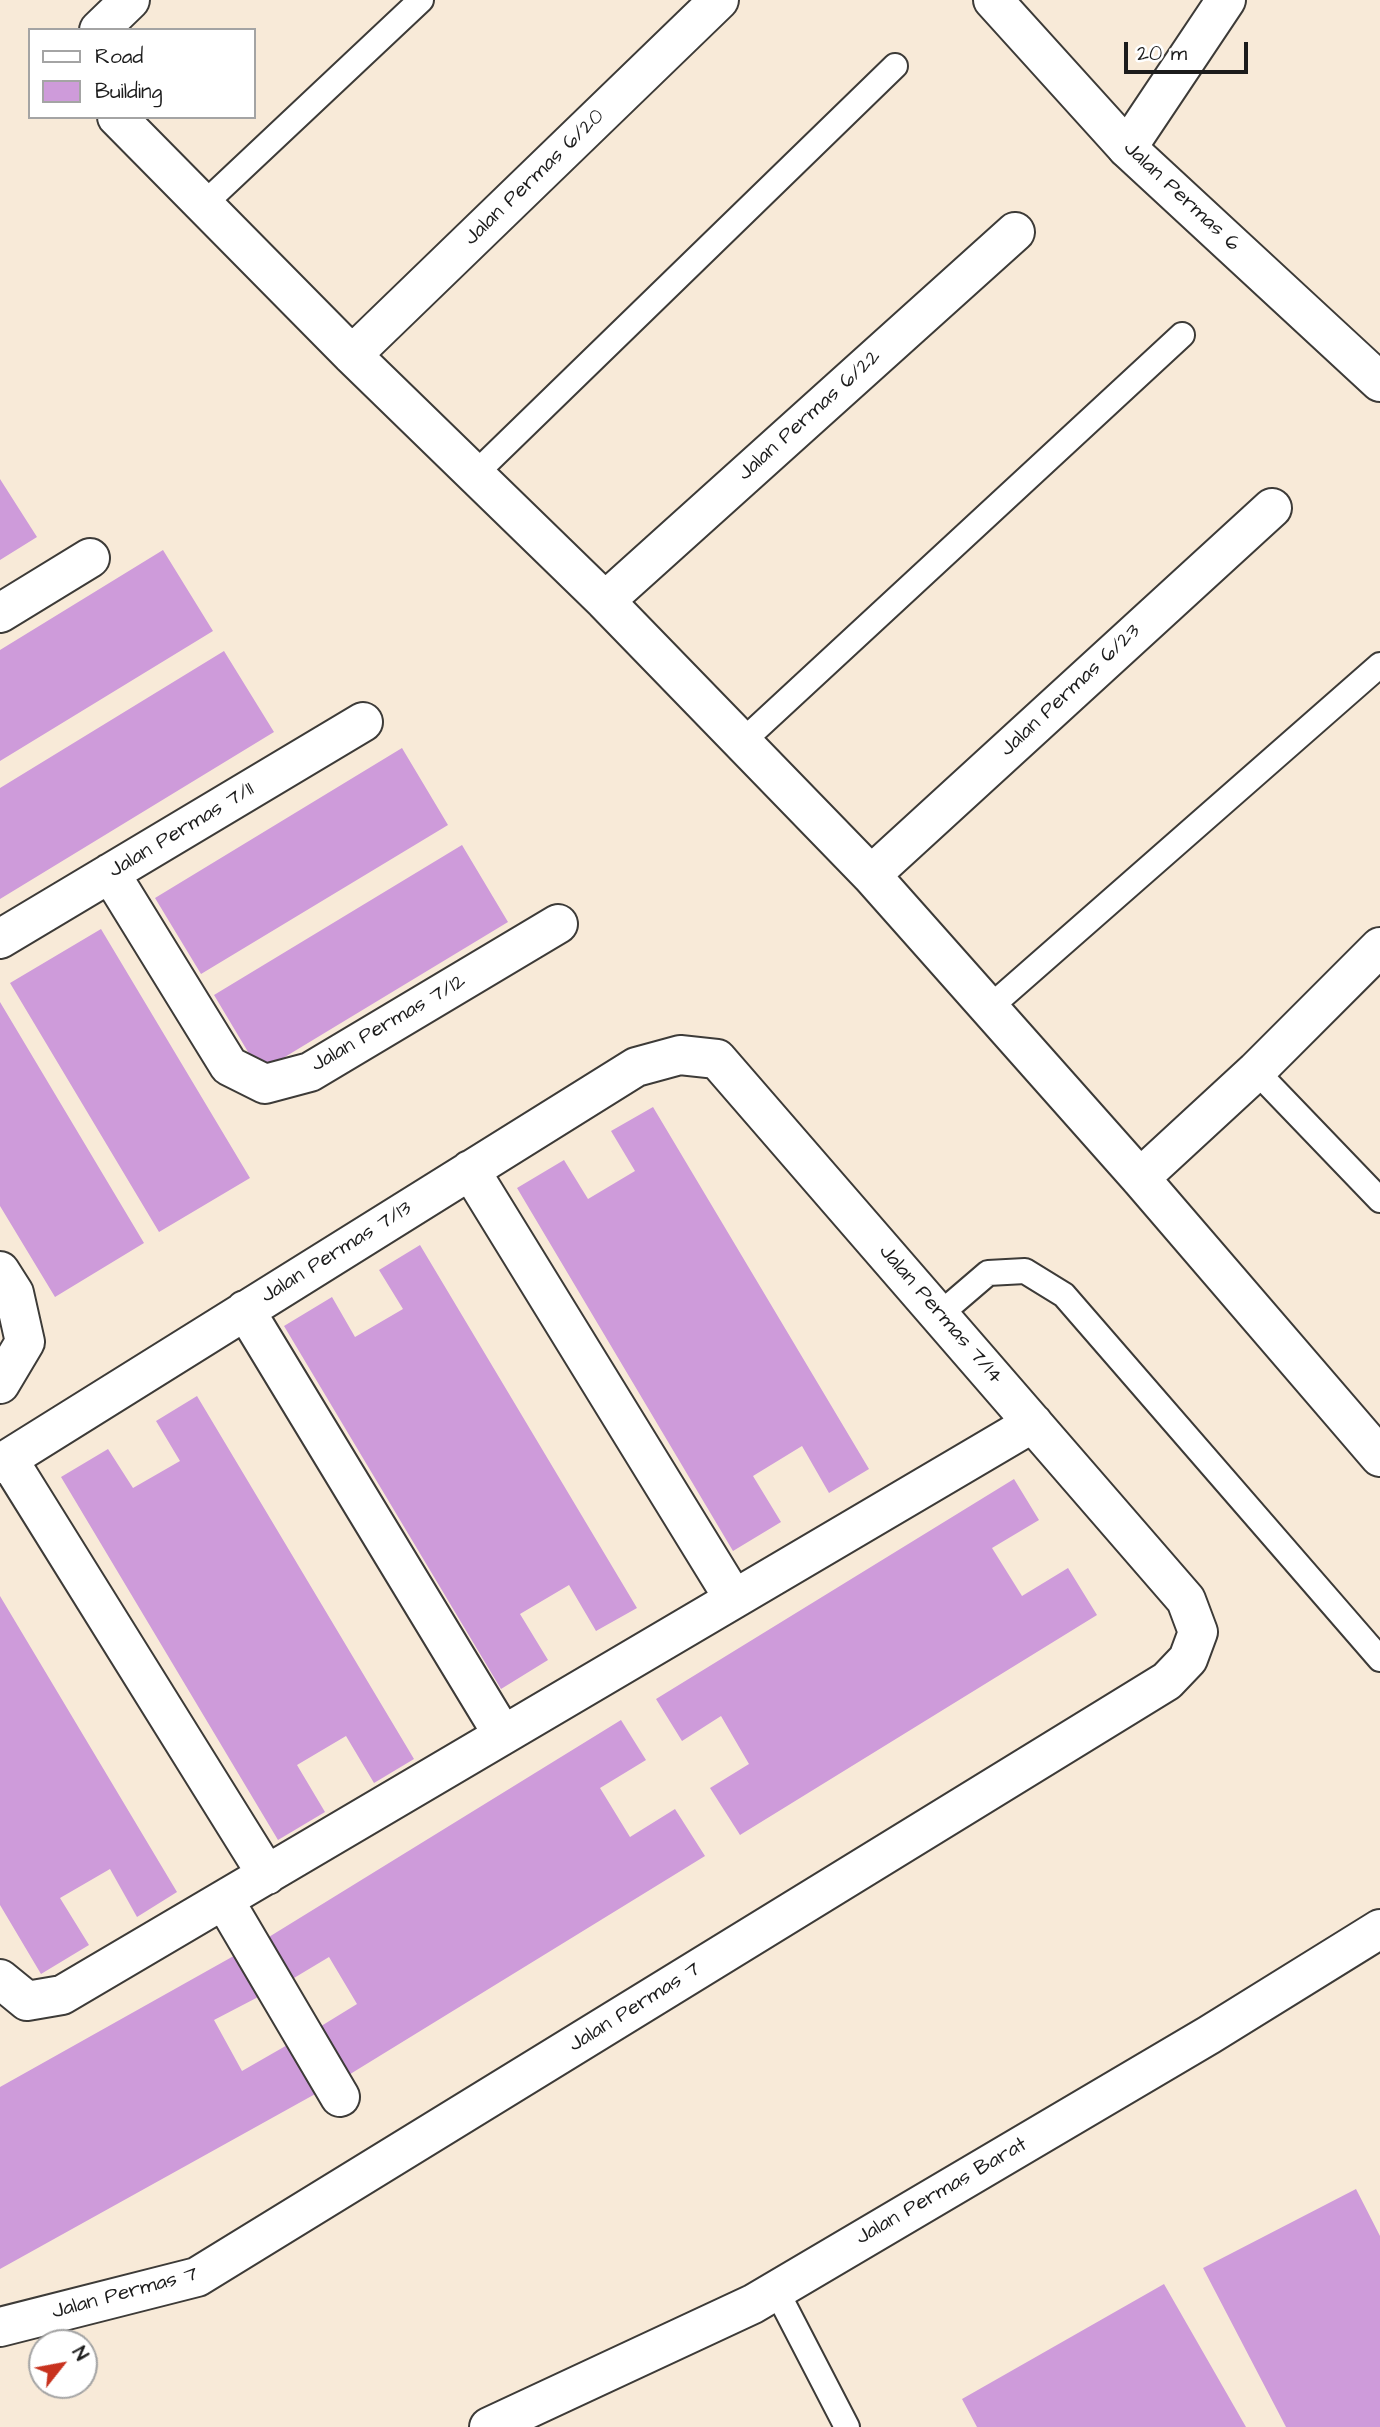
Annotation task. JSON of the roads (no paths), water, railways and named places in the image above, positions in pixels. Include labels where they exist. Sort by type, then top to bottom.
[{"type":"street","points":[[101,28],[130,0]]},
{"type":"street","name":"Jalan Permas 6/20","points":[[352,355],[719,0]]},
{"type":"street","name":"Jalan Permas 6","points":[[993,0],[1127,148],[1380,382]]},
{"type":"street","points":[[1127,148],[1226,0]]},
{"type":"street","points":[[119,119],[352,355],[605,601],[871,875],[1140,1178],[1380,1457]]},
{"type":"street","name":"Jalan Permas 6/22","points":[[605,601],[1015,232]]},
{"type":"street","name":"Jalan Permas 6/23","points":[[871,875],[1272,508]]},
{"type":"street","points":[[0,613],[90,558]]},
{"type":"street","name":"Jalan Permas 7/11","points":[[0,939],[363,722]]},
{"type":"street","name":"Jalan Permas 7/12","points":[[110,873],[229,1066],[265,1084],[310,1072],[558,924]]},
{"type":"street","points":[[1140,1178],[1256,1071],[1380,947]]},
{"type":"street","name":"Jalan Permas 7/13","points":[[4,1461],[636,1067],[680,1055]]},
{"type":"street","name":"Jalan Permas 7/14","points":[[680,1055],[717,1059],[1186,1600]]},
{"type":"street","points":[[470,1170],[734,1600]]},
{"type":"street","points":[[0,1270],[14,1293],[25,1342],[0,1384]]},
{"type":"street","points":[[245,1310],[503,1735]]},
{"type":"street","points":[[0,1979],[27,2001],[62,1995],[1033,1423]]},
{"type":"street","points":[[4,1461],[267,1875]]},
{"type":"street","name":"Jalan Permas 7","points":[[0,2327],[197,2277],[1167,1681],[1188,1659],[1198,1632],[1186,1600]]},
{"type":"street","points":[[224,1900],[340,2097]]},
{"type":"street","name":"Jalan Permas Barat","points":[[489,2427],[753,2304],[1209,2035],[1380,1929]]},
{"type":"lane","points":[[203,205],[421,0]]},
{"type":"lane","points":[[474,475],[895,66]]},
{"type":"lane","points":[[742,743],[1182,335]]},
{"type":"lane","points":[[989,1008],[1380,665]]},
{"type":"lane","points":[[1256,1071],[1380,1200]]},
{"type":"lane","points":[[939,1315],[988,1273],[1025,1271],[1064,1295],[1380,1659]]},
{"type":"lane","points":[[776,2290],[847,2427]]}]
